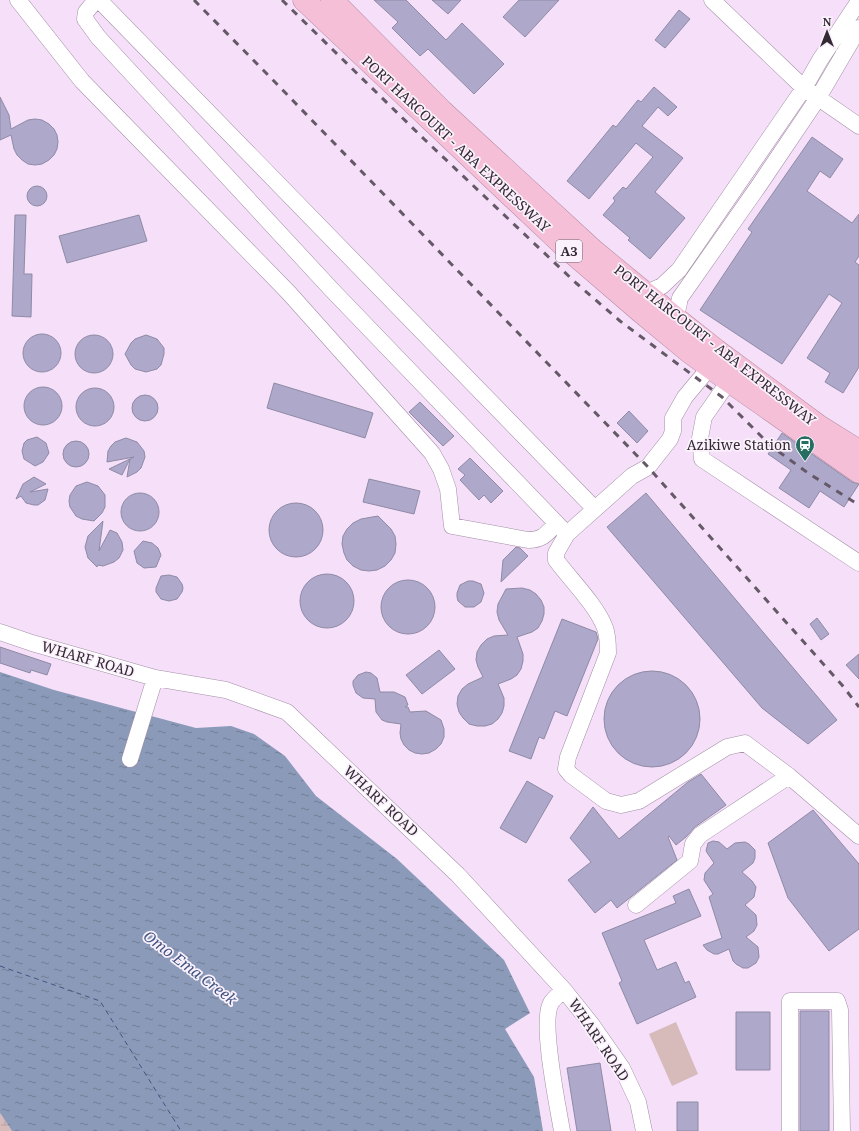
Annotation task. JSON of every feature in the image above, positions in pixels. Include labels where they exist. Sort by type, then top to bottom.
[{"type":"highway","name":"PORT HARCOURT - ABA EXPRESSWAY","points":[[304,0],[562,244],[653,322],[729,381],[859,472]]},
{"type":"highway","name":"PORT HARCOURT - ABA EXPRESSWAY","points":[[332,0],[442,111],[594,251],[678,320],[819,426],[859,451]]},
{"type":"street","points":[[18,0],[82,81],[289,293],[432,453],[441,469],[448,488],[452,526],[528,540],[538,540],[545,535],[562,529],[595,509],[632,476],[648,467],[670,439],[673,431],[673,418],[685,398],[710,367]]},
{"type":"street","points":[[562,529],[327,285],[98,37],[85,19],[86,12],[98,0],[595,509]]},
{"type":"street","points":[[712,0],[804,88],[859,126]]},
{"type":"street","points":[[646,293],[662,286],[679,270],[804,88],[820,60],[859,1]]},
{"type":"street","points":[[678,320],[677,312],[680,298],[818,98],[859,28]]},
{"type":"street","points":[[729,381],[704,418],[700,438],[702,459],[859,563]]},
{"type":"street","points":[[562,529],[556,553],[556,560],[595,610],[605,628],[608,641],[608,653],[568,757],[566,769],[571,775],[606,801],[621,805],[639,801],[727,747],[745,743],[789,776],[859,836]]},
{"type":"street","name":"WHARF ROAD","points":[[0,632],[32,644],[155,678],[226,690],[287,712],[458,875],[564,990],[592,1025],[622,1068],[638,1102],[644,1131]]},
{"type":"street","points":[[130,760],[155,678]]},
{"type":"street","points":[[636,905],[690,861],[693,844],[700,835],[789,776]]},
{"type":"street","points":[[562,1131],[547,1033],[551,1004],[564,990]]},
{"type":"street","points":[[790,1131],[790,1001],[837,1001],[840,1010],[842,1131]]},
{"type":"green space","points":[[676,1022],[698,1074],[672,1086],[649,1034]]},
{"type":"green space","points":[[0,1113],[12,1131],[0,1131]]},
{"type":"water","name":"Omo Ema Creek","points":[[0,672],[54,690],[196,728],[231,726],[254,734],[285,756],[316,796],[397,859],[504,960],[530,1013],[505,1029],[534,1077],[543,1131],[12,1131],[0,1113]]},
{"type":"building","points":[[374,0],[406,0],[446,40],[462,23],[504,64],[474,94],[428,49],[420,56],[392,28],[398,22]]},
{"type":"building","points":[[432,0],[461,0],[448,14]]},
{"type":"building","points":[[519,0],[559,0],[525,37],[503,17]]},
{"type":"building","points":[[679,10],[690,19],[665,48],[655,40]]},
{"type":"building","points":[[654,87],[677,107],[668,116],[658,107],[642,126],[683,158],[655,192],[685,218],[650,259],[628,240],[630,238],[603,215],[615,201],[613,198],[623,187],[626,189],[653,157],[636,143],[589,199],[567,181],[613,125],[616,127],[638,100],[641,102]]},
{"type":"building","points":[[0,97],[9,115],[11,129],[28,120],[35,119],[42,120],[54,129],[57,135],[57,149],[49,160],[42,164],[28,164],[17,155],[11,135],[0,140]]},
{"type":"building","points":[[812,137],[843,159],[830,178],[820,171],[807,191],[852,223],[859,214],[859,256],[855,262],[859,265],[859,367],[843,393],[825,382],[830,373],[807,358],[842,303],[829,294],[782,364],[700,310],[752,232],[748,229]]},
{"type":"building","points":[[33,186],[41,186],[47,192],[47,200],[41,206],[33,206],[27,200],[27,192]]},
{"type":"building","points":[[15,215],[26,215],[24,274],[32,274],[31,317],[12,316]]},
{"type":"building","points":[[139,215],[147,241],[67,263],[59,236]]},
{"type":"building","points":[[42,334],[55,340],[61,353],[55,366],[42,372],[29,366],[23,353],[29,340]]},
{"type":"building","points":[[94,335],[107,341],[113,354],[107,367],[94,373],[81,367],[75,354],[81,341]]},
{"type":"building","points":[[146,335],[157,339],[164,348],[164,354],[161,365],[157,369],[146,372],[135,369],[125,354],[135,339]]},
{"type":"building","points":[[274,383],[373,413],[365,438],[267,408]]},
{"type":"building","points":[[43,387],[56,393],[62,406],[56,419],[43,425],[30,419],[24,406],[30,393]]},
{"type":"building","points":[[95,388],[108,394],[114,407],[108,420],[95,426],[82,420],[76,407],[82,394]]},
{"type":"building","points":[[145,395],[154,399],[158,408],[154,417],[145,421],[136,417],[132,408],[136,399]]},
{"type":"building","points":[[420,402],[454,436],[443,446],[409,412]]},
{"type":"building","points":[[629,411],[648,431],[637,443],[617,423]]},
{"type":"building","name":"Azikiwe Station","points":[[782,433],[852,482],[859,484],[844,507],[820,491],[809,508],[779,488],[791,470],[768,454]]},
{"type":"building","points":[[37,437],[46,443],[49,453],[43,462],[35,466],[24,459],[22,451],[24,443],[27,440]]},
{"type":"building","points":[[126,438],[137,442],[144,451],[145,457],[141,468],[137,472],[127,477],[130,459],[122,475],[109,469],[134,457],[107,462],[108,451],[111,446],[115,442]]},
{"type":"building","points":[[76,441],[85,445],[89,454],[85,463],[76,467],[67,463],[63,454],[67,445]]},
{"type":"building","points":[[470,458],[503,491],[491,503],[484,495],[479,500],[460,480],[465,475],[458,469]]},
{"type":"building","points":[[34,477],[46,484],[30,492],[48,489],[45,500],[38,505],[34,505],[26,503],[21,496],[16,499],[23,484]]},
{"type":"building","points":[[369,479],[420,491],[414,514],[363,502]]},
{"type":"building","points":[[87,482],[98,486],[105,495],[105,507],[102,513],[94,521],[82,519],[76,516],[70,507],[70,495],[76,486]]},
{"type":"building","points":[[140,493],[153,499],[159,512],[153,525],[140,531],[127,525],[121,512],[127,499]]},
{"type":"building","points":[[646,493],[837,720],[808,744],[762,708],[607,527]]},
{"type":"building","points":[[296,503],[306,505],[315,511],[321,520],[323,530],[321,540],[315,549],[306,555],[296,557],[286,555],[277,549],[271,540],[269,530],[271,520],[277,511],[286,505]]},
{"type":"building","points":[[378,516],[391,529],[395,536],[395,553],[385,566],[377,570],[361,570],[353,566],[347,560],[342,544],[343,536],[353,523],[361,519]]},
{"type":"building","points":[[103,521],[99,551],[110,530],[117,533],[122,542],[123,550],[119,558],[114,562],[103,566],[98,565],[97,567],[88,558],[85,547],[88,536]]},
{"type":"building","points":[[143,541],[152,543],[158,548],[161,555],[156,567],[144,568],[137,563],[134,551]]},
{"type":"building","points":[[516,547],[520,548],[528,556],[501,582],[503,560]]},
{"type":"building","points":[[327,574],[337,576],[346,582],[352,591],[354,601],[352,611],[346,620],[337,626],[327,628],[317,626],[308,620],[302,611],[300,601],[302,591],[308,582],[317,576]]},
{"type":"building","points":[[169,575],[177,577],[183,588],[177,599],[169,601],[161,599],[156,592],[156,588],[161,576]]},
{"type":"building","points":[[408,580],[418,582],[427,588],[433,597],[435,607],[433,617],[427,626],[418,632],[408,634],[398,632],[389,626],[383,617],[381,607],[383,597],[389,588],[398,582]]},
{"type":"building","points":[[468,581],[481,584],[484,593],[481,602],[474,607],[465,607],[458,601],[457,597],[460,585]]},
{"type":"building","points":[[522,588],[530,590],[541,600],[544,607],[542,621],[538,628],[532,632],[517,637],[523,654],[523,661],[521,669],[517,675],[498,684],[504,698],[504,706],[498,719],[492,724],[485,726],[469,724],[459,712],[457,704],[458,696],[462,689],[468,684],[483,677],[476,660],[477,652],[481,645],[487,639],[494,636],[508,635],[499,620],[497,612],[498,604],[506,589]]},
{"type":"building","points":[[817,618],[829,634],[821,640],[810,624]]},
{"type":"building","points":[[562,619],[596,632],[598,639],[567,716],[555,711],[544,739],[539,737],[531,759],[509,751]]},
{"type":"building","points":[[0,647],[51,664],[47,675],[31,670],[30,673],[0,663]]},
{"type":"building","points":[[439,650],[455,669],[422,694],[406,675]]},
{"type":"building","points":[[859,654],[859,679],[846,665]]},
{"type":"building","points":[[652,671],[670,675],[686,685],[696,701],[700,719],[696,737],[686,753],[670,763],[652,767],[634,763],[618,753],[608,737],[604,719],[608,701],[618,685],[634,675]]},
{"type":"building","points":[[366,672],[371,673],[377,678],[380,692],[394,692],[405,697],[408,705],[405,707],[408,707],[410,712],[426,711],[441,720],[444,729],[444,737],[441,744],[436,749],[429,753],[422,754],[409,750],[401,739],[401,724],[382,720],[376,712],[375,699],[363,698],[356,693],[353,681],[358,675]]},
{"type":"building","points":[[701,774],[726,805],[695,827],[676,845],[669,836],[668,837],[677,860],[617,908],[611,900],[595,913],[568,880],[591,862],[570,838],[593,807],[619,839],[688,782]]},
{"type":"building","points":[[527,781],[553,796],[526,843],[500,828]]},
{"type":"building","points":[[813,810],[859,864],[859,929],[829,951],[788,898],[768,843]]},
{"type":"building","points":[[713,841],[719,842],[727,849],[735,843],[745,842],[755,850],[755,858],[753,863],[742,872],[756,887],[754,897],[745,905],[756,915],[757,925],[754,931],[746,937],[758,947],[759,957],[756,963],[748,968],[743,968],[733,961],[729,949],[718,954],[714,954],[707,950],[703,945],[722,938],[709,897],[713,894],[704,880],[705,873],[714,863],[706,851],[708,843]]},
{"type":"building","points":[[689,889],[701,916],[644,940],[657,970],[676,962],[685,983],[689,981],[696,997],[637,1024],[619,983],[622,981],[602,933],[676,903],[673,896]]},
{"type":"building","points":[[800,1011],[829,1011],[829,1131],[800,1131]]},
{"type":"building","points":[[736,1012],[770,1012],[770,1070],[736,1070]]},
{"type":"building","points":[[600,1063],[611,1131],[577,1131],[567,1068]]},
{"type":"building","points":[[677,1102],[698,1102],[698,1131],[677,1131]]},
{"type":"ferry route","points":[[0,966],[100,1001],[181,1131]]},
{"type":"railway","points":[[194,0],[648,467],[842,685],[859,707]]},
{"type":"railway","points":[[282,0],[424,139],[576,283],[620,321],[722,397],[771,446],[808,473],[859,505]]},
{"type":"place","name":"Azikiwe Station","points":[[805,462]]}]
